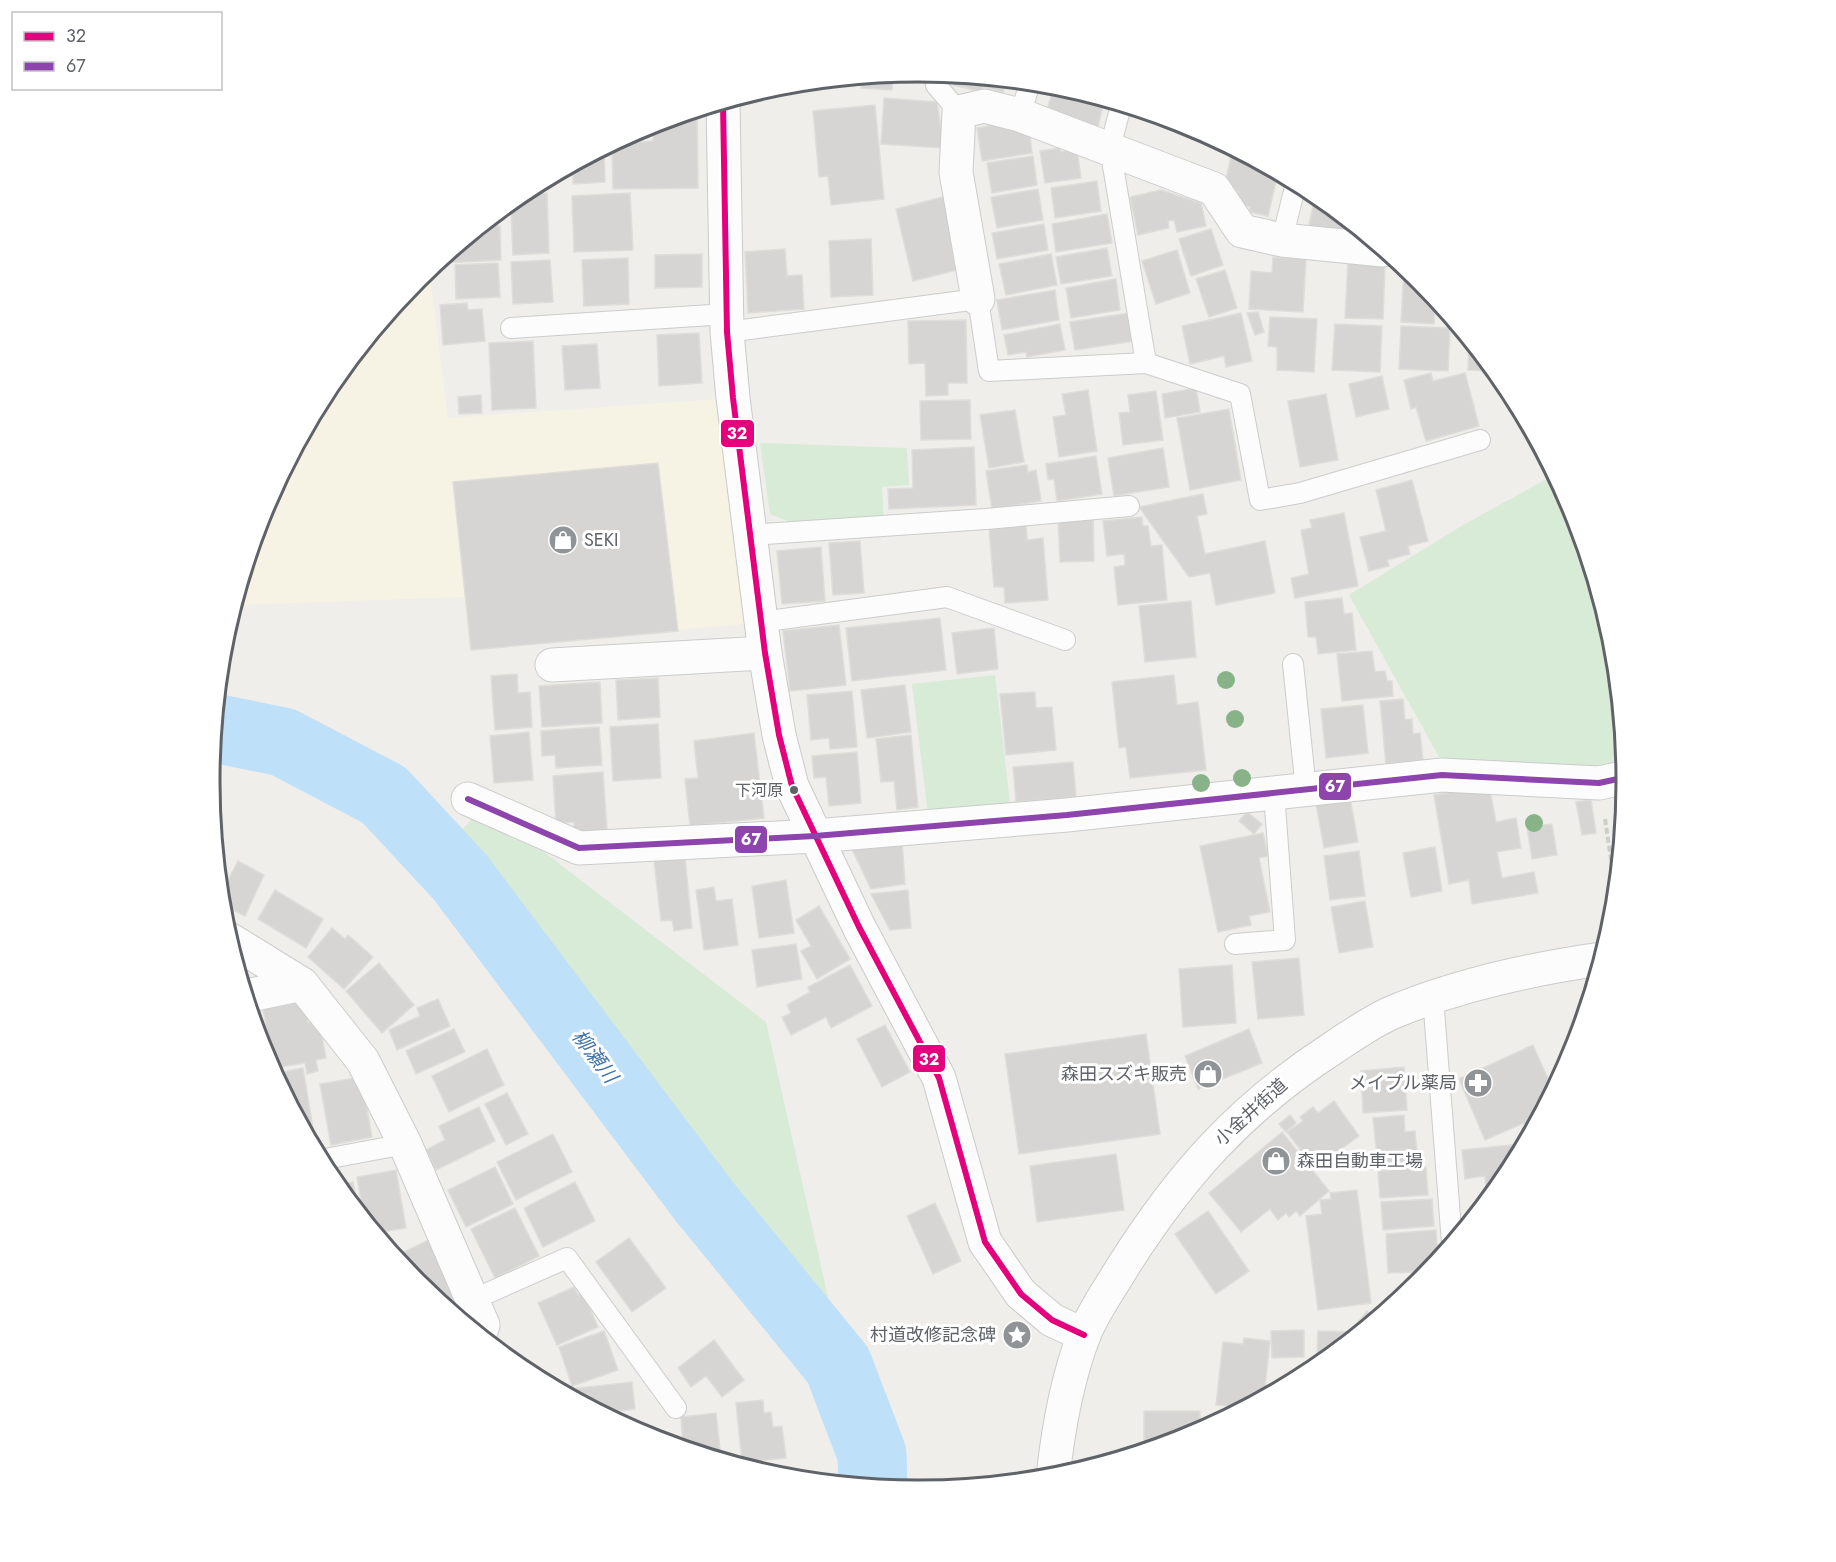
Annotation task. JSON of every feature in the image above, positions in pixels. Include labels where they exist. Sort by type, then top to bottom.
[{"type":"street","points":[[978,299],[956,172],[959,112],[984,106],[1020,115],[1214,189],[1242,231],[1282,240],[1370,249]]},
{"type":"street","points":[[723,110],[727,323],[749,535],[763,638],[784,755],[792,786],[859,927],[939,1078],[985,1242],[1021,1294],[1052,1320],[1084,1335]]},
{"type":"street","points":[[552,665],[763,638]]},
{"type":"street","points":[[468,799],[579,848],[815,836],[1067,815],[1442,775],[1613,780]]},
{"type":"street","points":[[239,945],[302,984],[363,1061],[405,1144],[476,1321]]},
{"type":"street","name":"小金井街道","points":[[1055,1466],[1069,1387],[1084,1335],[1124,1266],[1175,1188],[1235,1122],[1298,1071],[1389,1014],[1433,997],[1508,977],[1593,961]]},
{"type":"street","points":[[253,994],[302,984]]},
{"type":"lane","points":[[936,85],[959,112]]},
{"type":"lane","points":[[1020,115],[1027,91]]},
{"type":"lane","points":[[1119,112],[1110,148],[1146,363]]},
{"type":"lane","points":[[1282,240],[1294,192]]},
{"type":"lane","points":[[511,328],[727,323],[978,299],[989,371],[1146,363],[1240,394],[1260,500],[1300,493],[1480,440]]},
{"type":"lane","points":[[749,535],[986,519],[1129,506]]},
{"type":"lane","points":[[763,638],[947,597],[1065,640]]},
{"type":"lane","points":[[1235,944],[1285,940],[1293,664]]},
{"type":"lane","points":[[1433,997],[1451,1232]]},
{"type":"lane","points":[[330,1158],[405,1144]]},
{"type":"lane","points":[[476,1321],[567,1258],[676,1408]]},
{"type":"path","points":[[1613,780],[1614,834]]},
{"type":"shaded area","points":[[430,281],[448,418],[733,398],[760,622],[471,650],[464,597],[242,605],[273,514],[313,432],[337,393],[364,356],[393,320]]},
{"type":"green space","points":[[760,443],[907,448],[909,485],[882,487],[884,520],[803,527],[770,514]]},
{"type":"green space","points":[[1547,479],[1579,556],[1593,600],[1611,690],[1616,764],[1555,768],[1439,757],[1349,595],[1463,525]]},
{"type":"green space","points":[[995,675],[1011,811],[928,815],[912,684]]},
{"type":"green space","points":[[472,819],[544,852],[766,1022],[833,1319],[452,841]]},
{"type":"building","points":[[892,83],[892,90],[861,88],[861,85]]},
{"type":"building","points":[[953,85],[1004,88],[1003,92],[983,87],[982,92]]},
{"type":"building","points":[[1051,95],[1102,107],[1098,127],[1046,114]]},
{"type":"building","points":[[884,98],[937,102],[944,148],[881,144]]},
{"type":"building","points":[[875,105],[884,199],[831,205],[828,176],[819,177],[813,111]]},
{"type":"building","points":[[697,119],[698,188],[613,189],[612,154],[637,142],[653,141],[653,135]]},
{"type":"building","points":[[1000,124],[1030,136],[1032,153],[982,161],[977,128]]},
{"type":"building","points":[[1060,148],[1061,152],[1077,149],[1081,178],[1045,183],[1040,151]]},
{"type":"building","points":[[1033,156],[1037,185],[992,193],[987,163]]},
{"type":"building","points":[[604,157],[605,182],[573,184],[573,174]]},
{"type":"building","points":[[1231,157],[1276,182],[1268,216],[1249,212],[1250,207],[1239,205],[1238,191],[1224,188]]},
{"type":"building","points":[[1097,181],[1101,211],[1055,218],[1051,188]]},
{"type":"building","points":[[1038,189],[1043,220],[997,228],[991,197]]},
{"type":"building","points":[[1161,190],[1201,203],[1206,226],[1177,232],[1174,220],[1168,221],[1169,228],[1138,235],[1130,197]]},
{"type":"building","points":[[541,193],[547,193],[549,253],[513,255],[511,214]]},
{"type":"building","points":[[630,193],[633,250],[574,252],[572,196]]},
{"type":"building","points":[[943,197],[961,269],[913,281],[896,209]]},
{"type":"building","points":[[1313,205],[1343,227],[1340,237],[1308,230]]},
{"type":"building","points":[[1107,214],[1112,243],[1056,252],[1052,224]]},
{"type":"building","points":[[1044,224],[1048,250],[997,259],[992,233]]},
{"type":"building","points":[[494,226],[500,226],[501,260],[450,263]]},
{"type":"building","points":[[1211,229],[1223,265],[1191,276],[1179,239]]},
{"type":"building","points":[[871,239],[873,295],[831,297],[829,241]]},
{"type":"building","points":[[1107,248],[1112,276],[1061,284],[1056,257]]},
{"type":"building","points":[[785,249],[787,276],[802,275],[804,309],[748,313],[745,252]]},
{"type":"building","points":[[1177,250],[1190,293],[1156,304],[1142,261]]},
{"type":"building","points":[[702,254],[702,287],[655,288],[655,255]]},
{"type":"building","points":[[1051,254],[1057,285],[1006,295],[999,264]]},
{"type":"building","points":[[1273,257],[1306,259],[1303,312],[1249,309],[1251,271],[1272,273]]},
{"type":"building","points":[[628,258],[629,304],[584,306],[582,260]]},
{"type":"building","points":[[550,260],[553,302],[513,304],[511,262]]},
{"type":"building","points":[[1348,262],[1385,264],[1383,319],[1345,318]]},
{"type":"building","points":[[498,263],[500,297],[456,299],[455,265]]},
{"type":"building","points":[[1225,270],[1237,308],[1209,317],[1196,279]]},
{"type":"building","points":[[1116,279],[1120,310],[1071,318],[1066,288]]},
{"type":"building","points":[[1403,279],[1435,311],[1434,324],[1401,322]]},
{"type":"building","points":[[1055,290],[1059,320],[1002,330],[997,300]]},
{"type":"building","points":[[467,303],[468,310],[482,309],[485,341],[443,345],[440,305]]},
{"type":"building","points":[[1258,312],[1264,332],[1255,335],[1247,313]]},
{"type":"building","points":[[1129,313],[1134,341],[1075,350],[1070,322]]},
{"type":"building","points":[[1241,313],[1252,361],[1226,367],[1224,356],[1190,364],[1182,326]]},
{"type":"building","points":[[1270,317],[1317,319],[1314,372],[1277,370],[1277,347],[1268,346]]},
{"type":"building","points":[[966,320],[967,383],[948,383],[948,395],[926,396],[925,363],[909,364],[908,321]]},
{"type":"building","points":[[1060,324],[1065,350],[1027,357],[1026,352],[1008,355],[1004,335]]},
{"type":"building","points":[[1335,324],[1382,326],[1380,372],[1332,370]]},
{"type":"building","points":[[1401,326],[1450,329],[1448,371],[1399,369]]},
{"type":"building","points":[[699,333],[702,383],[659,386],[657,335]]},
{"type":"building","points":[[533,341],[536,408],[492,410],[489,343]]},
{"type":"building","points":[[597,344],[600,388],[565,390],[562,346]]},
{"type":"building","points":[[1469,352],[1483,371],[1468,370]]},
{"type":"building","points":[[1431,373],[1433,381],[1465,373],[1479,426],[1426,441],[1416,407],[1411,409],[1404,380]]},
{"type":"building","points":[[1382,376],[1389,409],[1356,417],[1349,384]]},
{"type":"building","points":[[1196,388],[1200,412],[1165,418],[1162,394]]},
{"type":"building","points":[[1088,390],[1097,451],[1059,457],[1053,417],[1066,415],[1062,394]]},
{"type":"building","points":[[1156,391],[1163,440],[1123,445],[1119,413],[1130,412],[1128,395]]},
{"type":"building","points":[[1326,394],[1338,460],[1300,467],[1288,401]]},
{"type":"building","points":[[481,395],[482,413],[459,414],[458,397]]},
{"type":"building","points":[[970,400],[971,439],[921,440],[920,401]]},
{"type":"building","points":[[1229,409],[1241,480],[1190,490],[1177,418]]},
{"type":"building","points":[[1015,410],[1024,462],[989,468],[980,415]]},
{"type":"building","points":[[974,447],[976,505],[889,509],[888,489],[913,488],[912,450]]},
{"type":"building","points":[[1163,448],[1169,487],[1114,496],[1108,458]]},
{"type":"building","points":[[1096,456],[1102,494],[1057,501],[1054,479],[1048,480],[1046,464]]},
{"type":"building","name":"SEKI","points":[[658,463],[678,631],[471,650],[453,482]]},
{"type":"building","points":[[1027,465],[1028,472],[1036,470],[1041,501],[992,509],[986,471]]},
{"type":"building","points":[[1412,480],[1428,541],[1408,546],[1410,554],[1387,560],[1389,566],[1369,571],[1360,537],[1386,531],[1376,490]]},
{"type":"building","points":[[1203,494],[1207,514],[1197,516],[1205,554],[1265,541],[1275,593],[1216,605],[1210,573],[1189,577],[1139,507]]},
{"type":"building","points":[[1344,513],[1358,586],[1295,598],[1291,578],[1309,574],[1301,530],[1312,528],[1310,520]]},
{"type":"building","points":[[1093,515],[1094,561],[1060,562],[1058,517]]},
{"type":"building","points":[[1142,517],[1143,526],[1148,526],[1151,546],[1162,545],[1167,600],[1118,605],[1114,567],[1125,565],[1124,554],[1107,556],[1103,521]]},
{"type":"building","points":[[1026,525],[1027,540],[1043,538],[1048,600],[1005,603],[1004,587],[994,587],[989,528]]},
{"type":"building","points":[[860,541],[864,593],[833,595],[829,543]]},
{"type":"building","points":[[821,547],[825,601],[782,604],[777,551]]},
{"type":"building","points":[[1342,598],[1344,614],[1352,613],[1356,650],[1318,654],[1316,637],[1308,637],[1305,602]]},
{"type":"building","points":[[1191,601],[1196,657],[1145,662],[1139,606]]},
{"type":"building","points":[[940,618],[946,670],[852,681],[846,628]]},
{"type":"building","points":[[839,625],[846,685],[790,691],[783,631]]},
{"type":"building","points":[[994,628],[998,669],[957,674],[952,633]]},
{"type":"building","points":[[1372,651],[1375,672],[1385,671],[1387,681],[1392,681],[1393,696],[1342,701],[1337,654]]},
{"type":"building","points":[[517,674],[518,693],[530,692],[532,727],[495,730],[491,676]]},
{"type":"building","points":[[1174,675],[1177,705],[1198,702],[1206,770],[1130,778],[1126,747],[1119,748],[1112,682]]},
{"type":"building","points":[[658,678],[660,717],[618,720],[616,680]]},
{"type":"building","points":[[600,682],[602,723],[542,727],[539,686]]},
{"type":"building","points":[[905,685],[911,732],[867,738],[861,690]]},
{"type":"building","points":[[852,691],[857,747],[830,749],[829,738],[811,740],[807,695]]},
{"type":"building","points":[[1035,692],[1036,708],[1052,707],[1056,750],[1006,755],[1000,694]]},
{"type":"building","points":[[1403,699],[1405,720],[1412,719],[1413,734],[1420,733],[1423,760],[1386,764],[1380,701]]},
{"type":"building","points":[[1363,705],[1368,753],[1326,758],[1321,709]]},
{"type":"building","points":[[658,724],[661,778],[613,781],[610,727]]},
{"type":"building","points":[[599,727],[602,765],[556,768],[555,755],[542,756],[541,731]]},
{"type":"building","points":[[529,732],[533,780],[494,783],[490,736]]},
{"type":"building","points":[[754,733],[764,818],[690,826],[685,779],[698,778],[694,741]]},
{"type":"building","points":[[911,735],[918,807],[897,810],[894,781],[881,782],[876,739]]},
{"type":"building","points":[[857,752],[861,803],[829,806],[826,777],[814,778],[812,756]]},
{"type":"building","points":[[1073,762],[1076,797],[1016,802],[1013,767]]},
{"type":"building","points":[[603,772],[607,830],[574,833],[574,822],[556,824],[553,776]]},
{"type":"building","points":[[1489,785],[1496,822],[1516,818],[1521,848],[1497,852],[1502,878],[1534,872],[1538,893],[1472,904],[1469,880],[1449,884],[1434,795]]},
{"type":"building","points":[[1350,798],[1358,842],[1324,848],[1316,804]]},
{"type":"building","points":[[1591,800],[1596,833],[1582,835],[1576,802]]},
{"type":"building","points":[[1247,812],[1262,824],[1254,834],[1239,821]]},
{"type":"building","points":[[1552,824],[1557,855],[1532,859],[1527,827]]},
{"type":"building","points":[[1263,833],[1268,856],[1259,858],[1270,912],[1249,916],[1251,925],[1218,932],[1200,846]]},
{"type":"building","points":[[902,841],[905,884],[871,889],[852,849]]},
{"type":"building","points":[[1435,847],[1442,891],[1411,897],[1403,853]]},
{"type":"building","points":[[1359,851],[1365,896],[1330,900],[1324,856]]},
{"type":"building","points":[[685,858],[692,928],[674,931],[672,920],[661,921],[654,861]]},
{"type":"building","points":[[238,861],[264,875],[245,916],[232,909],[227,883]]},
{"type":"building","points":[[786,880],[794,933],[759,938],[752,886]]},
{"type":"building","points":[[714,887],[716,901],[732,899],[738,945],[704,950],[696,890]]},
{"type":"building","points":[[275,890],[323,919],[306,948],[258,919]]},
{"type":"building","points":[[908,890],[911,928],[890,930],[871,894]]},
{"type":"building","points":[[1365,901],[1373,947],[1339,953],[1331,907]]},
{"type":"building","points":[[819,906],[850,959],[817,979],[801,951],[811,946],[796,920]]},
{"type":"building","points":[[332,928],[345,939],[348,935],[373,957],[344,989],[308,957]]},
{"type":"building","points":[[796,944],[802,979],[757,987],[752,950]]},
{"type":"building","points":[[1299,958],[1304,1015],[1258,1019],[1252,962]]},
{"type":"building","points":[[379,963],[414,1005],[382,1033],[346,991]]},
{"type":"building","points":[[850,965],[872,1006],[831,1028],[826,1017],[791,1035],[782,1017],[791,1013],[787,1005],[810,992],[808,987]]},
{"type":"building","points":[[1232,965],[1236,1023],[1183,1027],[1179,969]]},
{"type":"building","points":[[438,999],[450,1026],[397,1050],[389,1030],[420,1016],[417,1008]]},
{"type":"building","points":[[304,1001],[308,1023],[319,1021],[326,1058],[316,1060],[318,1071],[307,1074],[305,1063],[282,1067],[268,1034],[263,1009]]},
{"type":"building","points":[[885,1025],[910,1072],[882,1087],[857,1039]]},
{"type":"building","points":[[454,1029],[465,1052],[416,1074],[406,1051]]},
{"type":"building","points":[[1249,1029],[1262,1063],[1198,1089],[1185,1056]]},
{"type":"building","points":[[1146,1034],[1160,1134],[1019,1154],[1005,1054]]},
{"type":"building","points":[[1533,1045],[1549,1080],[1527,1122],[1485,1140],[1459,1079]]},
{"type":"building","points":[[487,1049],[504,1085],[449,1112],[432,1076]]},
{"type":"building","points":[[1404,1067],[1407,1110],[1363,1113],[1361,1071]]},
{"type":"building","points":[[303,1068],[313,1131],[292,1090],[284,1072]]},
{"type":"building","points":[[361,1077],[372,1137],[331,1145],[320,1084]]},
{"type":"building","points":[[507,1093],[528,1134],[506,1145],[485,1104]]},
{"type":"building","points":[[1334,1101],[1359,1136],[1314,1168],[1287,1132],[1303,1121],[1300,1117],[1313,1107],[1318,1113]]},
{"type":"building","points":[[479,1107],[495,1141],[436,1170],[426,1150],[445,1140],[439,1126]]},
{"type":"building","points":[[1290,1115],[1296,1123],[1286,1132],[1279,1124]]},
{"type":"building","points":[[1404,1115],[1405,1132],[1415,1131],[1418,1163],[1378,1166],[1373,1118]]},
{"type":"building","name":"森田自動車工場","points":[[1282,1132],[1329,1191],[1300,1216],[1296,1211],[1289,1217],[1286,1213],[1278,1220],[1270,1209],[1241,1232],[1209,1193]]},
{"type":"building","points":[[553,1134],[572,1172],[516,1200],[497,1162]]},
{"type":"building","points":[[1514,1145],[1486,1187],[1485,1176],[1465,1179],[1462,1150]]},
{"type":"building","points":[[1116,1154],[1124,1210],[1037,1222],[1030,1166]]},
{"type":"building","points":[[495,1167],[513,1204],[466,1227],[448,1190]]},
{"type":"building","points":[[1426,1167],[1428,1195],[1380,1198],[1378,1171]]},
{"type":"building","points":[[396,1170],[406,1228],[385,1232],[361,1202],[357,1177]]},
{"type":"building","points":[[353,1182],[355,1194],[347,1183]]},
{"type":"building","points":[[575,1182],[595,1221],[543,1247],[524,1208]]},
{"type":"building","points":[[1357,1190],[1371,1303],[1318,1310],[1306,1216],[1322,1214],[1320,1200],[1331,1199],[1330,1193]]},
{"type":"building","points":[[1432,1199],[1434,1226],[1383,1230],[1381,1202]]},
{"type":"building","points":[[935,1203],[961,1261],[933,1274],[907,1216]]},
{"type":"building","points":[[515,1208],[539,1256],[495,1278],[471,1229]]},
{"type":"building","points":[[1208,1211],[1249,1271],[1216,1294],[1175,1234]]},
{"type":"building","points":[[1436,1230],[1437,1248],[1412,1274],[1412,1272],[1388,1273],[1386,1234]]},
{"type":"building","points":[[629,1238],[666,1288],[632,1312],[596,1262]]},
{"type":"building","points":[[431,1239],[458,1296],[451,1300],[403,1252]]},
{"type":"building","points":[[574,1287],[578,1295],[583,1293],[598,1327],[557,1345],[538,1303]]},
{"type":"building","points":[[1367,1311],[1370,1313],[1356,1325]]},
{"type":"building","points":[[1304,1330],[1304,1357],[1272,1358],[1271,1331]]},
{"type":"building","points":[[604,1331],[618,1370],[572,1386],[559,1347]]},
{"type":"building","points":[[1318,1331],[1347,1332],[1343,1335],[1317,1354]]},
{"type":"building","points":[[1244,1338],[1270,1341],[1265,1387],[1229,1406],[1216,1405],[1223,1342],[1243,1344]]},
{"type":"building","points":[[714,1340],[744,1380],[722,1397],[706,1376],[691,1387],[678,1368]]},
{"type":"building","points":[[632,1382],[635,1409],[618,1411],[574,1389]]},
{"type":"building","points":[[763,1400],[764,1413],[771,1412],[773,1427],[782,1426],[786,1458],[758,1461],[741,1457],[736,1403]]},
{"type":"building","points":[[1144,1411],[1200,1411],[1200,1419],[1144,1442]]},
{"type":"building","points":[[716,1413],[720,1451],[682,1438],[681,1417]]},
{"type":"waterway","name":"柳瀬川","points":[[221,730],[283,742],[384,795],[460,877],[704,1201],[838,1365],[872,1454],[873,1478]]},
{"type":"transit line","name":"32","points":[[723,110],[727,332],[733,398],[765,653],[779,735],[792,786],[859,927],[939,1078],[985,1242],[1021,1294],[1052,1320],[1084,1335]]},
{"type":"transit line","name":"67","points":[[468,799],[579,848],[815,836],[1067,815],[1442,775],[1599,783],[1616,779]]},
{"type":"place","name":"SEKI","points":[[563,540]]},
{"type":"place","name":"下河原","points":[[794,790]]},
{"type":"place","name":"森田スズキ販売","points":[[1208,1074]]},
{"type":"place","name":"メイプル薬局","points":[[1478,1083]]},
{"type":"place","name":"森田自動車工場","points":[[1276,1161]]},
{"type":"place","name":"村道改修記念碑","points":[[1017,1335]]}]
